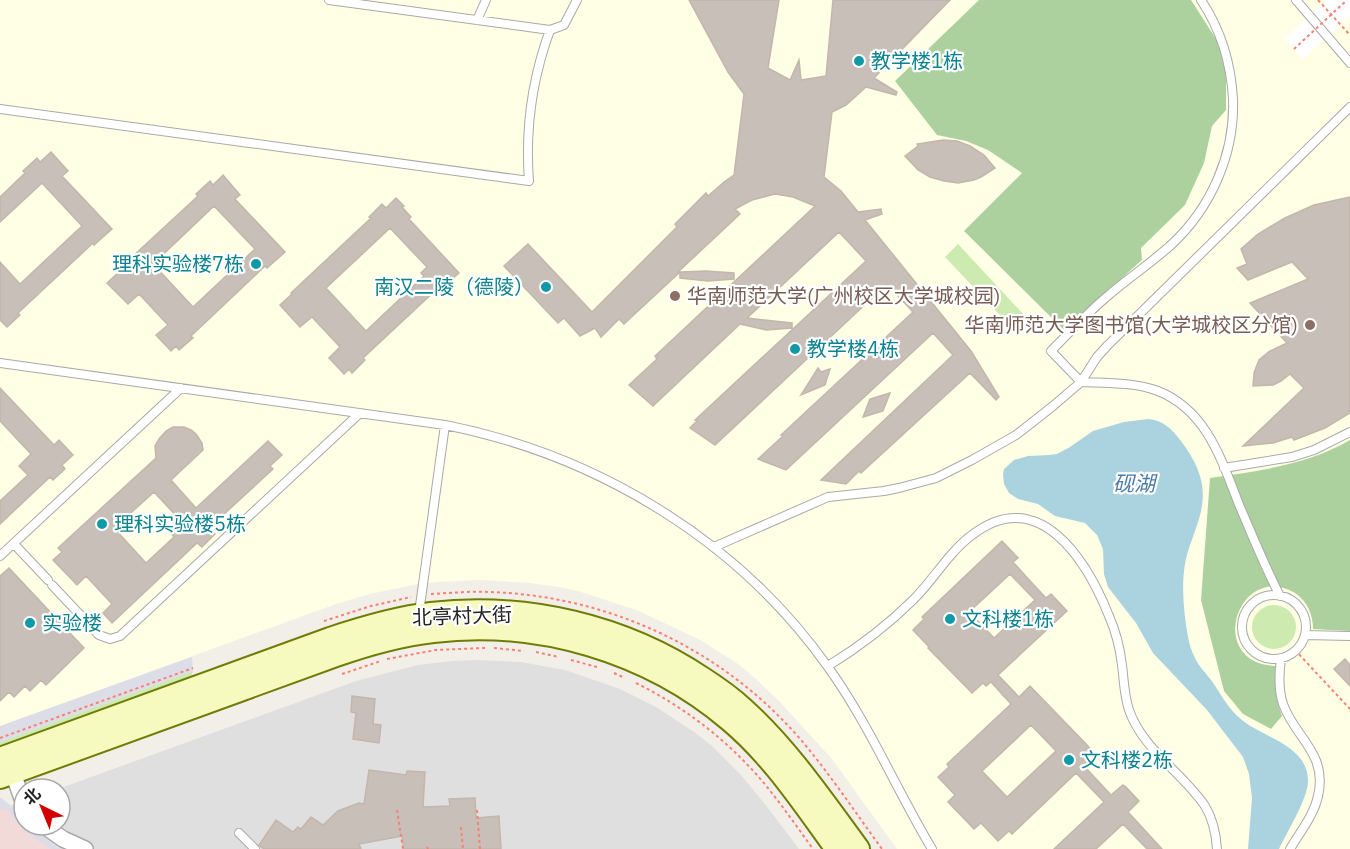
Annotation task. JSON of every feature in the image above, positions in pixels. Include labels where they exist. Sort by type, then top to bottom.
[{"type":"main road","name":"北亭村大街","points":[[4,761],[376,624],[432,614],[488,611],[536,615],[607,632],[639,644],[667,657],[725,694],[786,753],[858,849]]},
{"type":"main road","name":"北亭村大街","points":[[4,761],[380,640],[433,630],[488,628],[515,630],[555,635],[617,653],[659,672],[694,693],[731,720],[774,763],[837,849]]},
{"type":"street","points":[[4,761],[12,778]]},
{"type":"street","points":[[60,837],[85,849]]},
{"type":"lane","points":[[329,0],[549,30],[564,25],[577,0]]},
{"type":"lane","points":[[477,20],[486,0]]},
{"type":"lane","points":[[1201,0],[1218,29],[1228,58],[1233,109],[1225,160],[1210,195],[1187,228],[1172,244],[1097,306],[1051,351],[1081,382],[1146,388],[1182,405],[1197,419],[1212,441],[1280,596]]},
{"type":"lane","points":[[1296,0],[1350,63]]},
{"type":"lane","points":[[0,109],[529,181],[528,127],[531,99],[549,30]]},
{"type":"lane","points":[[714,547],[828,497],[899,489],[936,478],[1016,435],[1081,382],[1097,357],[1108,345],[1350,107]]},
{"type":"lane","points":[[0,363],[445,425],[486,433],[573,464],[642,498],[714,547],[773,600],[802,634],[828,666],[862,719],[932,849]]},
{"type":"lane","points":[[0,556],[181,388]]},
{"type":"lane","points":[[14,544],[99,635],[110,639],[120,636],[360,413]]},
{"type":"lane","points":[[419,616],[445,425]]},
{"type":"lane","points":[[1224,468],[1292,457],[1314,450],[1350,432]]},
{"type":"lane","points":[[828,666],[874,635],[903,610],[957,548],[973,534],[992,523],[1011,518],[1039,522],[1056,534],[1089,574],[1116,633],[1126,701],[1135,724],[1152,748],[1205,806],[1214,827],[1217,849]]},
{"type":"lane","points":[[1274,595],[1286,597],[1302,612],[1305,635],[1295,650],[1281,658],[1264,657],[1247,643],[1242,627],[1244,616],[1254,602],[1263,597],[1274,595]]},
{"type":"lane","points":[[1305,635],[1350,636]]},
{"type":"lane","points":[[1281,658],[1279,688],[1283,705],[1315,757],[1320,776],[1316,803],[1290,849]]},
{"type":"lane","points":[[239,833],[255,849]]},
{"type":"path","points":[[1318,0],[1350,35]]},
{"type":"path","points":[[1294,49],[1347,0]]},
{"type":"path","points":[[342,674],[416,653],[487,648],[522,650],[551,655],[603,669]]},
{"type":"path","points":[[1295,650],[1350,709]]},
{"type":"path","points":[[4,761],[193,668]]},
{"type":"path","points":[[610,672],[624,677]]},
{"type":"path","points":[[634,682],[676,705],[718,735],[758,776],[813,849]]},
{"type":"path","points":[[397,810],[403,849]]},
{"type":"path","points":[[477,810],[480,849]]},
{"type":"path","points":[[461,827],[463,849]]},
{"type":"shaded area","name":"华南师范大学(广州校区大学城校园)","points":[[0,0],[1336,0],[1350,12],[1350,849],[897,849],[832,759],[779,701],[738,664],[702,641],[639,611],[578,591],[529,583],[480,580],[436,582],[370,594],[339,603],[0,726]]},
{"type":"shaded area","points":[[192,657],[193,671],[0,742],[0,726]]},
{"type":"shaded area","points":[[452,661],[521,662],[565,670],[620,689],[656,707],[712,746],[741,775],[799,849],[0,849],[0,810],[12,806],[12,837],[72,837],[72,784],[356,681],[418,665]]},
{"type":"shaded area","points":[[0,797],[12,807],[12,816],[6,808],[0,810]]},
{"type":"shaded area","points":[[6,808],[12,815],[12,837],[34,837],[51,849],[0,849],[0,810]]},
{"type":"shaded area","points":[[33,837],[41,837],[61,849],[51,849]]},
{"type":"green space","points":[[979,0],[1191,0],[1218,42],[1226,73],[1226,110],[1212,126],[1204,163],[1185,205],[1141,248],[1142,260],[1064,330],[964,231],[1022,173],[988,150],[966,141],[937,135],[895,81]]},
{"type":"green space","points":[[958,244],[1026,317],[1013,329],[945,257]]},
{"type":"green space","points":[[1350,440],[1350,631],[1313,629],[1312,618],[1303,600],[1295,593],[1275,586],[1258,590],[1245,601],[1237,616],[1235,632],[1240,648],[1253,660],[1275,666],[1277,701],[1282,716],[1271,729],[1243,714],[1224,691],[1201,600],[1210,478],[1299,461],[1334,449]]},
{"type":"green space","points":[[1274,605],[1283,606],[1290,611],[1295,618],[1295,636],[1290,643],[1283,648],[1274,649],[1265,648],[1258,643],[1253,636],[1252,627],[1253,618],[1258,611],[1265,606]]},
{"type":"green space","points":[[193,671],[189,683],[0,751],[0,742]]},
{"type":"water","name":"砚湖","points":[[1148,419],[1163,423],[1178,437],[1194,461],[1203,491],[1201,513],[1187,554],[1183,582],[1189,642],[1194,656],[1237,716],[1293,751],[1306,770],[1308,782],[1304,798],[1279,849],[1248,849],[1252,798],[1249,774],[1243,757],[1207,710],[1153,653],[1136,623],[1108,587],[1104,574],[1103,549],[1097,535],[1085,523],[1055,516],[1038,504],[1018,499],[1009,493],[1004,484],[1004,469],[1014,460],[1028,456],[1057,454],[1093,431],[1124,422]]},
{"type":"pier","points":[[1326,0],[1350,0],[1350,16],[1303,59],[1284,39]]},
{"type":"building","points":[[689,0],[779,0],[768,68],[790,80],[799,60],[801,80],[826,76],[833,0],[950,0],[874,78],[897,92],[896,95],[866,87],[846,105],[832,112],[824,177],[841,191],[858,212],[881,209],[882,214],[865,220],[971,351],[999,397],[996,400],[970,373],[861,473],[859,471],[846,484],[821,480],[953,355],[933,333],[786,470],[758,459],[913,312],[887,284],[715,445],[690,428],[697,421],[695,420],[866,261],[839,232],[747,318],[792,323],[792,328],[766,330],[740,324],[653,406],[629,385],[657,359],[655,356],[815,206],[793,197],[775,194],[752,200],[735,209],[740,214],[678,272],[680,272],[624,324],[619,319],[601,337],[595,328],[580,336],[564,318],[558,323],[504,266],[528,244],[592,312],[677,227],[675,224],[706,193],[708,196],[734,175],[744,94],[728,72]]},
{"type":"building","points":[[943,140],[957,141],[970,146],[984,155],[995,168],[974,180],[958,183],[930,177],[918,170],[905,156],[918,146],[917,144]]},
{"type":"building","points":[[51,152],[68,171],[62,176],[112,229],[94,245],[93,243],[18,313],[20,315],[7,327],[0,320],[0,262],[20,284],[82,226],[42,183],[0,222],[0,197],[37,158],[40,162]]},
{"type":"building","name":"理科实验楼7栋","points":[[223,175],[240,195],[235,199],[285,252],[267,268],[265,266],[191,336],[193,338],[179,350],[176,346],[171,351],[156,335],[168,325],[139,294],[128,304],[107,283],[198,196],[196,194],[210,181],[213,185]],"holes":[[[214,206],[255,249],[193,307],[153,264]]]},
{"type":"building","name":"华南师范大学图书馆(大学城校区分馆)","points":[[1350,197],[1350,413],[1325,428],[1294,440],[1292,437],[1273,443],[1243,446],[1304,388],[1290,374],[1273,385],[1253,386],[1254,373],[1259,360],[1270,351],[1287,343],[1250,303],[1308,279],[1292,262],[1248,280],[1237,268],[1247,264],[1241,249],[1258,234],[1285,218],[1314,205]]},
{"type":"building","points":[[396,198],[411,217],[409,219],[459,273],[439,291],[437,289],[363,358],[365,360],[352,373],[349,369],[344,374],[329,358],[340,347],[312,317],[300,327],[280,305],[371,218],[369,217],[382,204],[386,208]],"holes":[[[390,228],[427,267],[421,273],[424,276],[366,331],[326,288]]]},
{"type":"building","points":[[680,272],[734,273],[734,279],[708,281],[680,278]]},
{"type":"building","points":[[818,368],[821,372],[830,369],[825,385],[801,395]]},
{"type":"building","points":[[0,388],[54,445],[59,440],[73,455],[62,465],[65,469],[53,480],[50,477],[0,524],[0,501],[28,475],[19,466],[31,454],[0,421]]},
{"type":"building","points":[[890,393],[883,411],[863,417],[870,399]]},
{"type":"building","name":"理科实验楼5栋","points":[[173,427],[184,427],[196,434],[202,443],[203,450],[171,480],[196,508],[268,441],[282,455],[270,466],[273,469],[209,528],[215,534],[202,547],[197,543],[112,623],[103,613],[112,604],[86,576],[77,585],[53,560],[62,552],[58,548],[156,458],[155,446],[166,431]],"holes":[[[154,492],[180,520],[169,531],[174,537],[146,563],[114,528]]]},
{"type":"building","points":[[1002,541],[1018,558],[1013,562],[1032,583],[1046,598],[1051,594],[1067,611],[998,675],[1019,697],[1030,686],[1087,745],[1095,755],[1084,766],[1111,795],[1123,785],[1126,787],[1139,801],[1128,812],[1162,849],[1147,849],[1123,824],[1096,849],[1054,849],[1104,802],[1076,773],[1012,834],[1009,831],[998,841],[981,823],[974,829],[948,802],[955,795],[938,777],[949,767],[947,764],[1011,704],[991,682],[986,686],[983,683],[972,693],[913,630],[924,619],[922,617]],"holes":[[[1010,574],[1035,600],[994,638],[969,612]],[[1031,725],[1056,751],[1007,797],[982,771]]]},
{"type":"building","name":"实验楼","points":[[9,568],[84,648],[46,685],[41,680],[30,691],[25,686],[14,697],[9,692],[0,701],[0,576]]},
{"type":"building","points":[[1345,659],[1350,665],[1350,686],[1334,669]]},
{"type":"building","points":[[352,696],[375,699],[373,724],[381,725],[379,743],[353,739],[356,713],[351,712]]},
{"type":"building","points":[[369,770],[406,775],[407,771],[425,772],[423,807],[450,806],[449,799],[475,798],[476,818],[499,816],[501,849],[404,849],[402,836],[359,844],[361,849],[264,849],[259,845],[276,820],[293,832],[298,827],[301,829],[311,817],[323,825],[338,811],[359,803],[364,804]]},
{"type":"place","name":"教学楼1栋","points":[[859,61]]},
{"type":"place","name":"理科实验楼7栋","points":[[256,264]]},
{"type":"place","name":"南汉二陵（德陵）","points":[[546,287]]},
{"type":"place","name":"华南师范大学(广州校区大学城校园)","points":[[675,296]]},
{"type":"place","name":"华南师范大学图书馆(大学城校区分馆)","points":[[1310,325]]},
{"type":"place","name":"教学楼4栋","points":[[795,349]]},
{"type":"place","name":"理科实验楼5栋","points":[[102,524]]},
{"type":"place","name":"文科楼1栋","points":[[950,619]]},
{"type":"place","name":"实验楼","points":[[30,623]]},
{"type":"place","name":"文科楼2栋","points":[[1069,760]]}]
